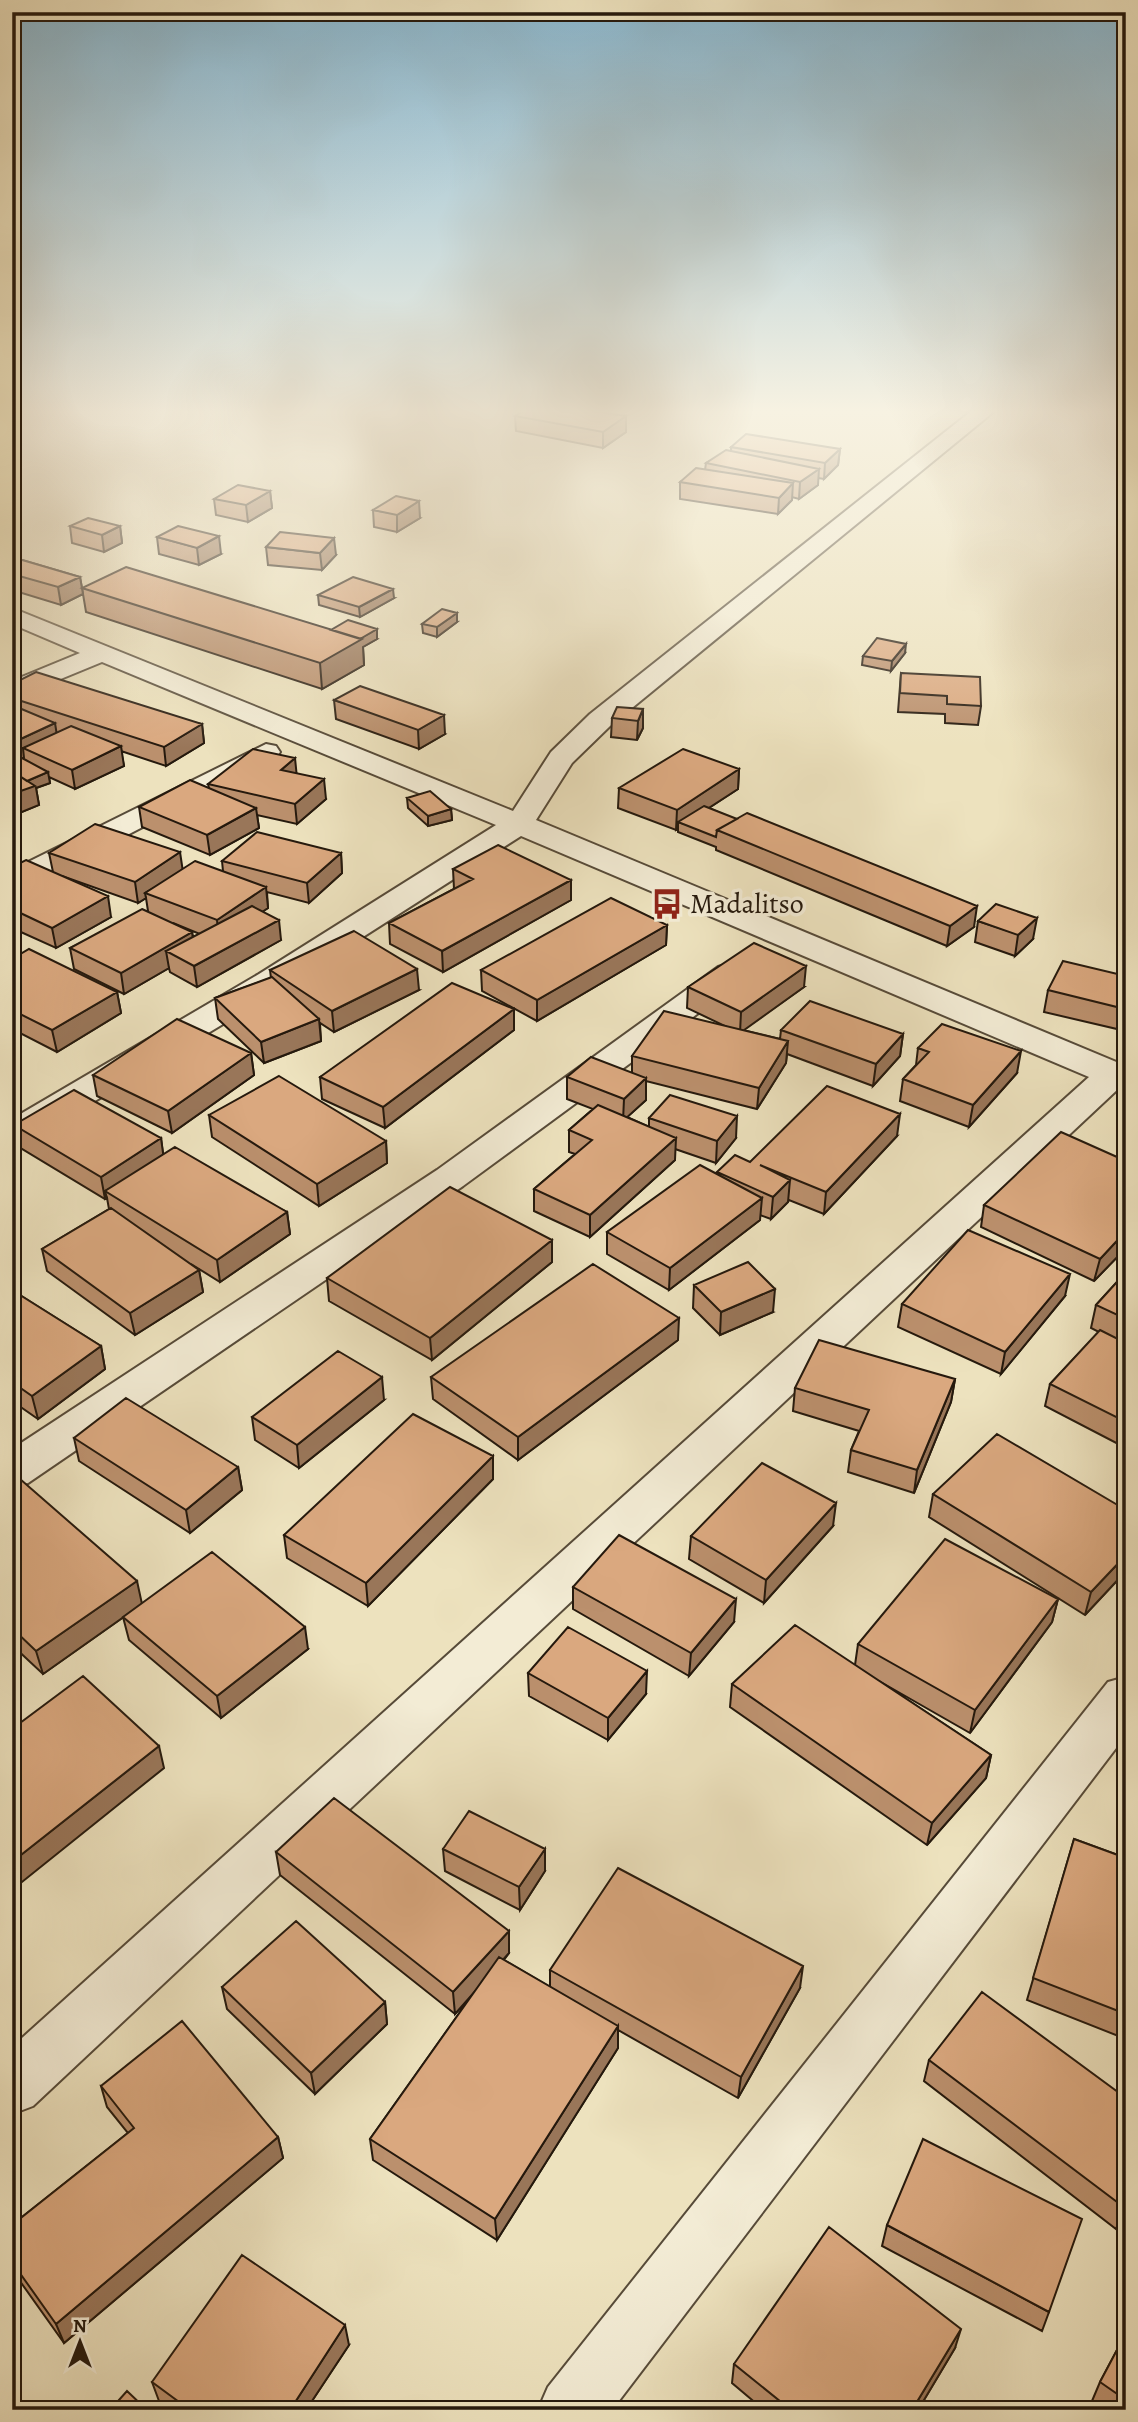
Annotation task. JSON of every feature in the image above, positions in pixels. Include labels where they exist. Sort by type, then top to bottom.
[{"type":"street","points":[[12,1135],[271,981],[519,824],[561,758],[600,720],[846,522]]},
{"type":"street","points":[[12,615],[297,736],[785,934],[1119,1077],[12,2086]]},
{"type":"street","points":[[12,691],[103,652]]},
{"type":"street","points":[[12,882],[297,736]]},
{"type":"street","points":[[12,1471],[450,1178],[785,934]]},
{"type":"street","points":[[571,2410],[1126,1697]]},
{"type":"building","points":[[79,522],[104,522],[120,526],[102,535],[70,526]]},
{"type":"building","points":[[178,526],[219,536],[197,548],[157,537]]},
{"type":"building","points":[[280,532],[334,538],[320,553],[266,547]]},
{"type":"building","points":[[12,557],[80,577],[58,587],[12,574]]},
{"type":"building","points":[[126,567],[362,639],[320,663],[82,588]]},
{"type":"building","points":[[353,577],[393,589],[359,607],[318,595]]},
{"type":"building","points":[[442,609],[457,613],[437,627],[422,624]]},
{"type":"building","points":[[348,620],[377,629],[360,639],[331,630]]},
{"type":"building","points":[[877,638],[906,644],[892,661],[863,656]]},
{"type":"building","points":[[36,672],[202,724],[164,747],[12,698],[12,684]]},
{"type":"building","points":[[901,673],[980,677],[981,706],[947,704],[947,696],[900,693]]},
{"type":"building","points":[[360,686],[444,715],[418,730],[334,700]]},
{"type":"building","points":[[12,705],[55,723],[12,743]]},
{"type":"building","points":[[617,707],[643,709],[638,721],[612,718]]},
{"type":"building","points":[[71,726],[121,746],[72,770],[23,748]]},
{"type":"building","points":[[253,749],[295,758],[281,770],[324,779],[295,804],[208,784]]},
{"type":"building","points":[[683,749],[739,769],[677,810],[619,788]]},
{"type":"building","points":[[22,758],[48,772],[27,781],[12,771],[12,762]]},
{"type":"building","points":[[12,771],[35,786],[12,794]]},
{"type":"building","points":[[190,780],[256,808],[207,835],[139,807]]},
{"type":"building","points":[[430,791],[451,809],[428,816],[407,798]]},
{"type":"building","points":[[704,806],[737,819],[717,830],[716,837],[678,822]]},
{"type":"building","points":[[747,813],[977,906],[950,926],[717,830]]},
{"type":"building","points":[[95,824],[180,852],[135,882],[49,853]]},
{"type":"building","points":[[257,832],[341,853],[307,883],[222,861]]},
{"type":"building","points":[[498,845],[571,880],[442,951],[389,923],[473,879],[453,869]]},
{"type":"building","points":[[26,860],[108,896],[52,928],[12,909],[12,867]]},
{"type":"building","points":[[195,861],[266,887],[217,920],[145,893]]},
{"type":"building","points":[[611,898],[667,925],[537,1000],[481,970]]},
{"type":"building","points":[[996,904],[1037,918],[1018,935],[978,921]]},
{"type":"building","points":[[252,906],[279,920],[194,966],[166,951]]},
{"type":"building","points":[[142,909],[192,932],[121,973],[70,948]]},
{"type":"building","points":[[354,931],[417,969],[332,1011],[270,970]]},
{"type":"building","points":[[754,943],[806,966],[741,1012],[688,987]]},
{"type":"building","points":[[29,949],[117,992],[52,1030],[12,1010],[12,959]]},
{"type":"building","points":[[1063,961],[1126,976],[1126,999],[1121,1008],[1048,990]]},
{"type":"building","points":[[272,977],[319,1019],[261,1042],[215,998]]},
{"type":"building","points":[[452,983],[514,1009],[383,1107],[320,1077]]},
{"type":"building","points":[[810,1001],[903,1034],[876,1064],[781,1030]]},
{"type":"building","points":[[664,1011],[788,1041],[759,1088],[632,1056]]},
{"type":"building","points":[[177,1019],[251,1053],[168,1111],[93,1075]]},
{"type":"building","points":[[942,1024],[1021,1051],[973,1105],[903,1079],[929,1052],[918,1048]]},
{"type":"building","points":[[591,1057],[646,1078],[624,1099],[567,1077]]},
{"type":"building","points":[[279,1076],[386,1141],[317,1184],[209,1115]]},
{"type":"building","points":[[827,1086],[900,1114],[826,1192],[760,1165],[790,1180],[773,1197],[717,1172],[735,1155],[750,1162]]},
{"type":"building","points":[[74,1090],[161,1138],[101,1177],[14,1125]]},
{"type":"building","points":[[670,1095],[737,1116],[717,1141],[649,1118]]},
{"type":"building","points":[[598,1105],[676,1138],[590,1215],[534,1189],[592,1140],[569,1130]]},
{"type":"building","points":[[1061,1132],[1126,1161],[1126,1231],[1100,1259],[984,1205]]},
{"type":"building","points":[[175,1147],[287,1212],[217,1260],[105,1191]]},
{"type":"building","points":[[700,1165],[762,1198],[670,1268],[607,1232]]},
{"type":"building","points":[[450,1187],[552,1240],[430,1338],[327,1278]]},
{"type":"building","points":[[111,1208],[199,1270],[130,1313],[42,1249]]},
{"type":"building","points":[[968,1230],[1070,1274],[1005,1352],[902,1304]]},
{"type":"building","points":[[748,1262],[775,1289],[721,1312],[694,1285]]},
{"type":"building","points":[[593,1264],[679,1318],[518,1437],[431,1377]]},
{"type":"building","points":[[1126,1272],[1126,1319],[1096,1305]]},
{"type":"building","points":[[12,1290],[101,1346],[32,1396],[12,1382]]},
{"type":"building","points":[[1100,1330],[1126,1343],[1126,1422],[1050,1384]]},
{"type":"building","points":[[819,1340],[955,1379],[917,1470],[851,1450],[869,1410],[795,1388]]},
{"type":"building","points":[[338,1351],[382,1377],[297,1445],[252,1417]]},
{"type":"building","points":[[126,1398],[238,1467],[186,1510],[74,1438]]},
{"type":"building","points":[[413,1414],[493,1456],[366,1583],[284,1535]]},
{"type":"building","points":[[997,1434],[1126,1510],[1126,1555],[1091,1592],[933,1494]]},
{"type":"building","points":[[762,1463],[836,1503],[766,1580],[691,1536]]},
{"type":"building","points":[[12,1472],[137,1581],[36,1651],[12,1628]]},
{"type":"building","points":[[619,1535],[736,1599],[691,1653],[573,1587]]},
{"type":"building","points":[[945,1539],[1058,1599],[975,1710],[858,1644]]},
{"type":"building","points":[[212,1552],[305,1627],[217,1696],[123,1617]]},
{"type":"building","points":[[795,1625],[991,1755],[932,1823],[732,1684]]},
{"type":"building","points":[[568,1627],[647,1671],[608,1718],[528,1673]]},
{"type":"building","points":[[83,1676],[159,1746],[12,1862],[12,1729]]},
{"type":"building","points":[[334,1798],[509,1931],[453,1992],[276,1852]]},
{"type":"building","points":[[469,1811],[545,1849],[519,1887],[443,1849]]},
{"type":"building","points":[[1074,1839],[1126,1858],[1126,2014],[1033,1978]]},
{"type":"building","points":[[618,1868],[803,1966],[741,2077],[550,1970]]},
{"type":"building","points":[[296,1921],[385,2002],[311,2073],[222,1987]]},
{"type":"building","points":[[499,1957],[618,2026],[495,2219],[370,2139]]},
{"type":"building","points":[[982,1992],[1126,2098],[1125,2208],[929,2060]]},
{"type":"building","points":[[182,2021],[278,2137],[56,2324],[12,2262],[12,2225],[134,2128],[101,2086]]},
{"type":"building","points":[[923,2139],[1082,2219],[1049,2312],[887,2225]]},
{"type":"building","points":[[829,2227],[961,2329],[912,2410],[791,2410],[734,2364]]},
{"type":"building","points":[[242,2255],[345,2325],[290,2410],[190,2410],[152,2382]]},
{"type":"building","points":[[1126,2333],[1126,2400],[1100,2382]]},
{"type":"building","points":[[127,2391],[147,2410],[110,2410]]},
{"type":"place","name":"Madalitso","points":[[667,904]]}]
